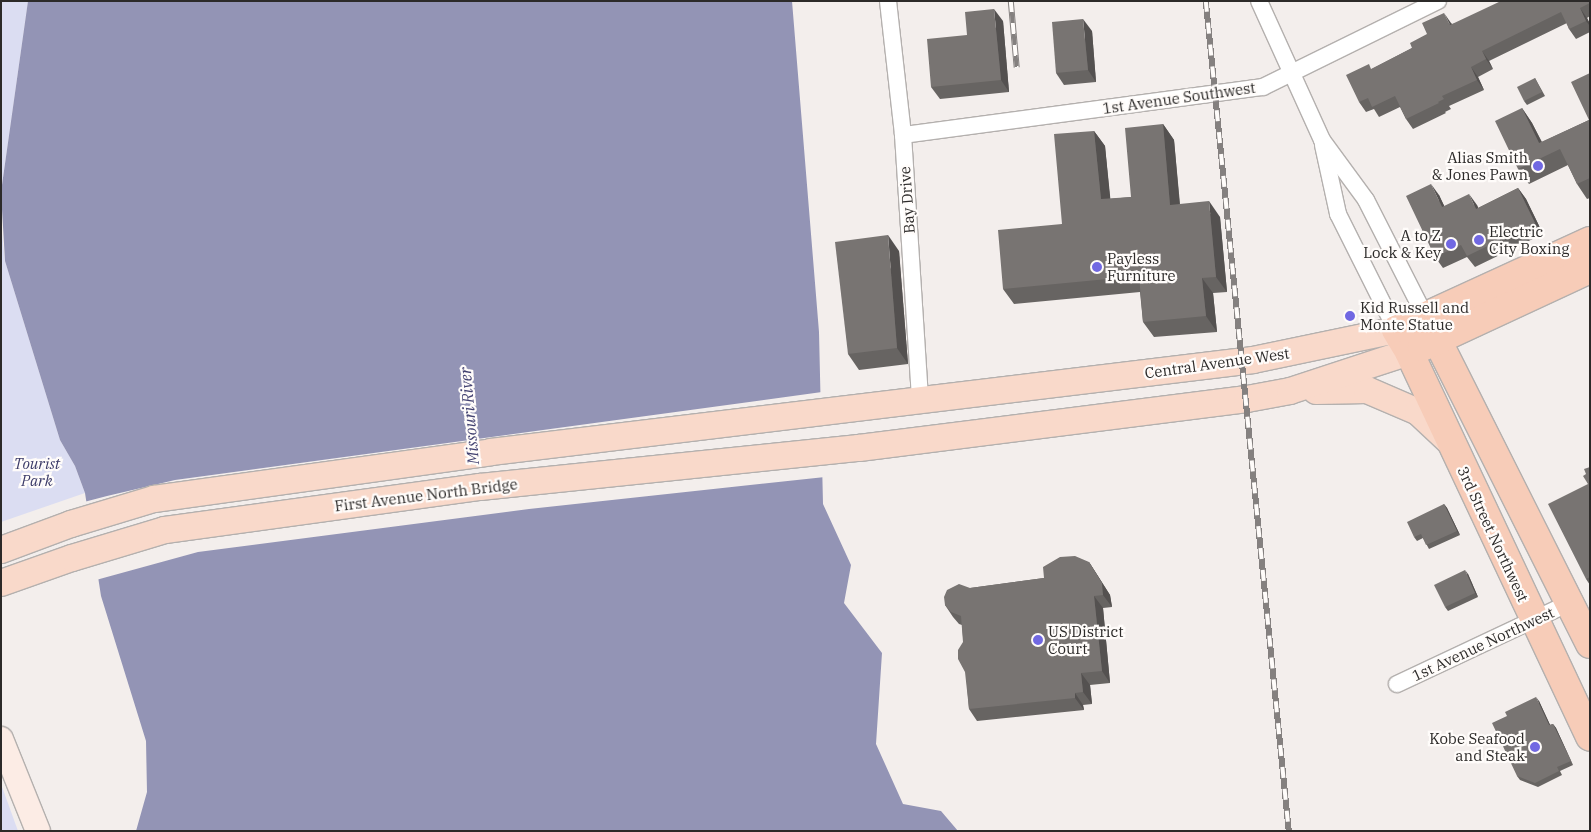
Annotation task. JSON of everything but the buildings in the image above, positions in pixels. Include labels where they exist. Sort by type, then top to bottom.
[{"type":"highway","name":"Central Avenue West","points":[[1433,329],[1590,241]]},
{"type":"highway","name":"Central Avenue West","points":[[1402,341],[1590,269]]},
{"type":"highway","points":[[1433,329],[1590,644]]},
{"type":"highway","name":"3rd Street Northwest","points":[[1402,341],[1590,737]]},
{"type":"main road","name":"Central Avenue West","points":[[1,550],[71,524],[154,499],[491,452],[1402,341]]},
{"type":"main road","name":"Central Avenue West","points":[[859,448],[1247,399],[1290,391],[1402,341]]},
{"type":"main road","points":[[1290,391],[1367,390],[1418,412],[1450,442]]},
{"type":"main road","name":"First Avenue North Bridge","points":[[1,583],[72,558],[165,530],[480,487],[859,448]]},
{"type":"main road","points":[[1,739],[38,831]]},
{"type":"street","name":"Bay Drive","points":[[888,1],[903,135],[920,400]]},
{"type":"street","points":[[1259,1],[1322,140],[1366,200],[1433,329]]},
{"type":"street","name":"1st Avenue Southwest","points":[[903,135],[1263,87],[1438,1]]},
{"type":"street","points":[[1322,140],[1338,214],[1402,341]]},
{"type":"street","name":"1st Avenue Northwest","points":[[1397,684],[1570,603]]},
{"type":"green space","points":[[1,1],[28,1],[1,192]]},
{"type":"green space","name":"Tourist Park","points":[[1,224],[5,261],[60,440],[75,466],[85,493],[1,522]]},
{"type":"green space","points":[[1,784],[18,831],[1,831]]},
{"type":"water","name":"Missouri River","points":[[28,1],[792,1],[819,332],[823,504],[851,565],[844,603],[882,653],[876,744],[903,804],[941,811],[958,831],[136,831],[147,792],[146,741],[101,596],[85,493],[75,466],[60,440],[5,261],[1,192]]},
{"type":"pier","points":[[822,392],[825,477],[529,509],[198,552],[96,580],[84,502],[107,496],[175,480]]},
{"type":"railway","points":[[1011,1],[1017,68]]},
{"type":"railway","points":[[1206,1],[1289,831]]},
{"type":"place","name":"Alias Smith & Jones Pawn","points":[[1538,166]]},
{"type":"place","name":"Electric City Boxing","points":[[1479,240]]},
{"type":"place","name":"A to Z Lock & Key","points":[[1451,244]]},
{"type":"place","name":"Payless Furniture","points":[[1097,267]]},
{"type":"place","name":"Kid Russell and Monte Statue","points":[[1350,316]]},
{"type":"place","name":"US District Court","points":[[1038,640]]},
{"type":"place","name":"Kobe Seafood and Steak","points":[[1535,747]]}]
